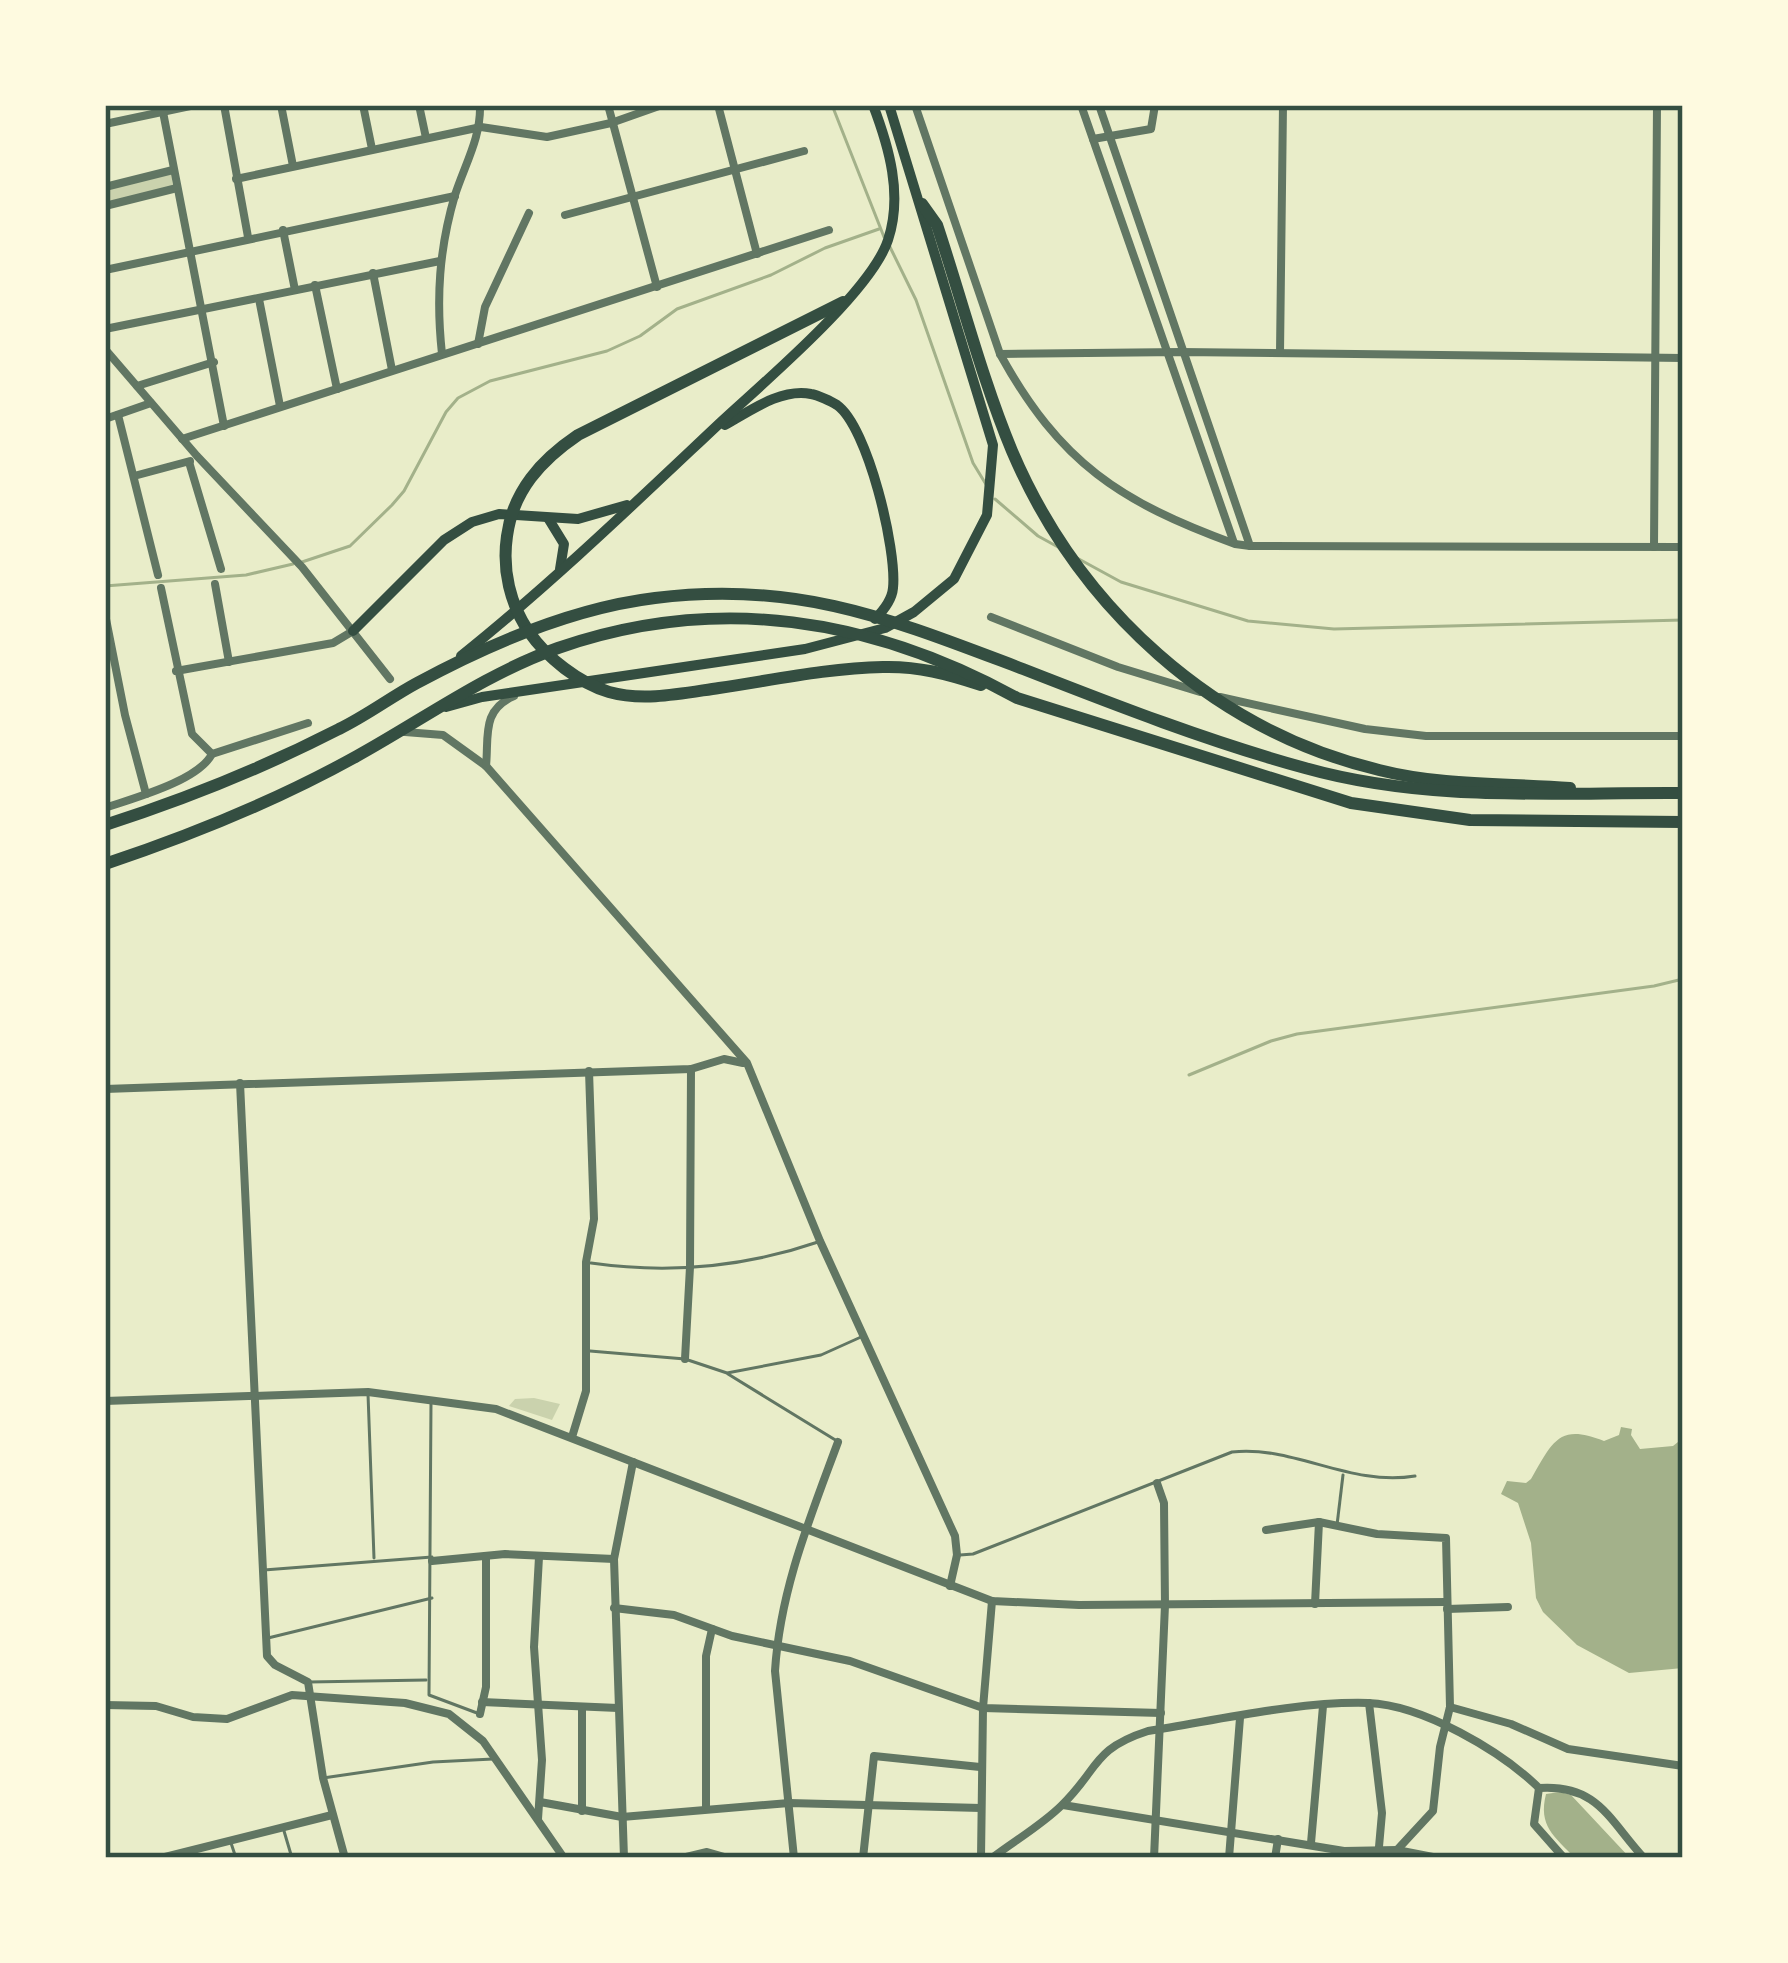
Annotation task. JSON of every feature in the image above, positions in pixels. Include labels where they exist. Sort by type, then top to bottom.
[{"type":"highway","points":[[922,204],[938,225],[1010,448],[1061,542],[1113,611],[1172,668],[1252,722],[1327,755],[1411,777],[1619,792]]},
{"type":"highway","points":[[843,302],[578,435],[548,457],[522,490],[511,516],[505,558],[518,614],[556,661],[595,686],[625,695],[656,696],[879,667],[916,667],[1351,803],[1470,820],[1683,822]]},
{"type":"highway","points":[[105,825],[182,801],[265,766],[505,640],[650,598],[725,592],[818,600],[940,635],[1223,741],[1357,782],[1471,795],[1683,793]]},
{"type":"highway","points":[[105,864],[279,797],[475,686],[578,642],[676,622],[793,622],[875,637],[922,652],[1016,698]]},
{"type":"main road","points":[[417,683],[461,656],[559,573],[812,338],[876,266],[894,218],[892,173],[873,105]]},
{"type":"main road","points":[[431,711],[531,690],[805,649],[885,628],[914,612],[954,579],[987,515],[994,470],[988,418],[889,105]]},
{"type":"main road","points":[[710,433],[787,394],[810,393],[824,399],[837,405],[851,422],[868,457],[893,589],[880,614],[860,635]]},
{"type":"main road","points":[[352,631],[444,540],[472,522],[499,514],[594,516],[636,501]]},
{"type":"main road","points":[[548,518],[564,544],[559,573]]},
{"type":"street","points":[[127,105],[130,119]]},
{"type":"street","points":[[105,124],[194,105]]},
{"type":"street","points":[[224,105],[248,237]]},
{"type":"street","points":[[280,105],[292,166]]},
{"type":"street","points":[[363,105],[372,149]]},
{"type":"street","points":[[419,105],[425,138]]},
{"type":"street","points":[[442,355],[437,309],[440,261],[455,196],[481,128],[480,105]]},
{"type":"street","points":[[608,105],[657,287]]},
{"type":"street","points":[[236,179],[481,128],[547,137],[611,123],[662,105]]},
{"type":"street","points":[[718,105],[757,254]]},
{"type":"street","points":[[915,105],[1000,354],[1021,391],[1062,446],[1097,477],[1171,521],[1250,546],[1683,548]]},
{"type":"street","points":[[1081,105],[1234,544]]},
{"type":"street","points":[[1099,105],[1250,546]]},
{"type":"street","points":[[1093,139],[1151,129],[1155,105]]},
{"type":"street","points":[[1280,353],[1283,105]]},
{"type":"street","points":[[1654,548],[1658,105]]},
{"type":"street","points":[[163,112],[224,426]]},
{"type":"street","points":[[566,215],[804,151]]},
{"type":"street","points":[[105,187],[173,170]]},
{"type":"street","points":[[105,206],[177,188]]},
{"type":"street","points":[[105,270],[455,196]]},
{"type":"street","points":[[478,344],[485,307],[529,213]]},
{"type":"street","points":[[283,230],[296,290]]},
{"type":"street","points":[[182,440],[829,230]]},
{"type":"street","points":[[105,329],[440,261]]},
{"type":"street","points":[[373,273],[392,370]]},
{"type":"street","points":[[314,285],[337,389]]},
{"type":"street","points":[[259,298],[280,406]]},
{"type":"street","points":[[105,349],[193,459],[302,567],[390,679]]},
{"type":"street","points":[[1000,354],[1683,358]]},
{"type":"street","points":[[137,386],[214,362]]},
{"type":"street","points":[[105,419],[151,403]]},
{"type":"street","points":[[118,415],[158,575]]},
{"type":"street","points":[[134,476],[193,459]]},
{"type":"street","points":[[193,459],[220,569]]},
{"type":"street","points":[[215,584],[229,662]]},
{"type":"street","points":[[161,588],[192,734],[211,758]]},
{"type":"street","points":[[105,614],[146,794]]},
{"type":"street","points":[[995,619],[1118,667],[1220,697],[1365,729],[1426,736],[1683,736]]},
{"type":"street","points":[[176,671],[333,643],[352,631]]},
{"type":"street","points":[[486,766],[484,740],[495,710],[531,690]]},
{"type":"street","points":[[105,808],[146,794],[211,758],[308,723]]},
{"type":"street","points":[[396,734],[429,731],[443,735],[486,766],[747,1063],[820,1241],[956,1536],[950,1586]]},
{"type":"street","points":[[105,1090],[691,1069],[724,1060],[747,1063]]},
{"type":"street","points":[[685,1359],[691,1069]]},
{"type":"street","points":[[572,1437],[586,1390],[586,1262],[594,1219],[589,1071]]},
{"type":"street","points":[[239,1084],[267,1656],[308,1682],[323,1778],[345,1858]]},
{"type":"street","points":[[105,1401],[368,1392],[496,1409],[992,1600],[1508,1607]]},
{"type":"street","points":[[794,1858],[775,1672],[777,1645],[784,1597],[838,1442]]},
{"type":"street","points":[[624,1858],[614,1559],[633,1462]]},
{"type":"street","points":[[1154,1858],[1165,1605],[1164,1503],[1157,1483]]},
{"type":"street","points":[[1315,1604],[1319,1522]]},
{"type":"street","points":[[1265,1529],[1319,1522],[1398,1537],[1444,1537],[1450,1707],[1432,1811],[1397,1850]]},
{"type":"street","points":[[480,1714],[486,1687],[486,1556]]},
{"type":"street","points":[[538,1819],[534,1647],[539,1557]]},
{"type":"street","points":[[432,1559],[614,1559]]},
{"type":"street","points":[[981,1858],[980,1767],[992,1600]]},
{"type":"street","points":[[614,1608],[674,1615],[712,1629],[850,1660],[983,1708],[1161,1713]]},
{"type":"street","points":[[706,1808],[706,1656],[712,1629]]},
{"type":"street","points":[[105,1706],[156,1706],[193,1717],[227,1719],[280,1698],[309,1696],[425,1706],[468,1725],[564,1858]]},
{"type":"street","points":[[482,1702],[618,1708]]},
{"type":"street","points":[[1369,1703],[1382,1813],[1378,1854]]},
{"type":"street","points":[[992,1858],[1063,1804],[1108,1748],[1123,1739],[1161,1729],[1369,1703],[1403,1710],[1444,1727],[1499,1755],[1539,1788],[1564,1786],[1597,1802],[1644,1858]]},
{"type":"street","points":[[1311,1844],[1323,1706]]},
{"type":"street","points":[[1450,1707],[1511,1724],[1568,1749],[1683,1766]]},
{"type":"street","points":[[582,1708],[582,1811]]},
{"type":"street","points":[[1229,1858],[1240,1718]]},
{"type":"street","points":[[862,1858],[872,1760],[878,1755],[980,1767]]},
{"type":"street","points":[[1539,1788],[1534,1824],[1564,1858]]},
{"type":"street","points":[[540,1802],[622,1817],[789,1803],[981,1808]]},
{"type":"street","points":[[1063,1804],[1344,1851],[1378,1854],[1397,1850],[1438,1858]]},
{"type":"street","points":[[161,1858],[332,1815]]},
{"type":"street","points":[[1275,1858],[1278,1839]]},
{"type":"street","points":[[682,1858],[728,1858]]},
{"type":"lane","points":[[586,1262],[635,1269],[690,1268],[748,1261],[820,1241]]},
{"type":"lane","points":[[727,1373],[821,1355],[862,1336]]},
{"type":"lane","points":[[585,1351],[685,1359],[727,1373],[838,1442]]},
{"type":"lane","points":[[368,1392],[374,1562]]},
{"type":"lane","points":[[431,1400],[429,1695],[480,1714]]},
{"type":"lane","points":[[957,1555],[973,1554],[1192,1466],[1251,1450],[1343,1473],[1414,1476]]},
{"type":"lane","points":[[1337,1526],[1343,1473]]},
{"type":"lane","points":[[262,1570],[432,1559]]},
{"type":"lane","points":[[266,1638],[432,1598]]},
{"type":"lane","points":[[308,1682],[428,1680]]},
{"type":"lane","points":[[323,1778],[492,1755]]},
{"type":"lane","points":[[283,1828],[292,1858]]},
{"type":"lane","points":[[230,1840],[236,1858]]},
{"type":"shaded area","points":[[171,173],[173,186],[105,203],[105,190]]},
{"type":"shaded area","points":[[515,1399],[560,1404],[552,1420],[509,1406]]},
{"type":"shaded area","points":[[1621,1427],[1632,1429],[1640,1449],[1673,1446],[1683,1438],[1683,1668],[1629,1673],[1577,1645],[1543,1612],[1536,1598],[1531,1543],[1518,1503],[1501,1494],[1507,1481],[1531,1479],[1559,1439],[1577,1434],[1604,1441],[1619,1435]]},
{"type":"shaded area","points":[[1546,1794],[1571,1795],[1630,1858],[1575,1858],[1550,1830],[1544,1814]]},
{"type":"waterway","points":[[832,105],[884,237]]},
{"type":"waterway","points":[[302,562],[350,546],[392,505],[458,398],[490,381],[607,351],[640,336],[677,309],[879,229]]},
{"type":"waterway","points":[[889,245],[916,300],[973,463],[987,486]]},
{"type":"waterway","points":[[995,499],[1058,547]]},
{"type":"waterway","points":[[1077,558],[1121,582],[1248,621],[1334,629],[1683,620]]},
{"type":"waterway","points":[[105,586],[246,575],[293,564]]},
{"type":"waterway","points":[[1189,1075],[1297,1034],[1683,979]]}]
